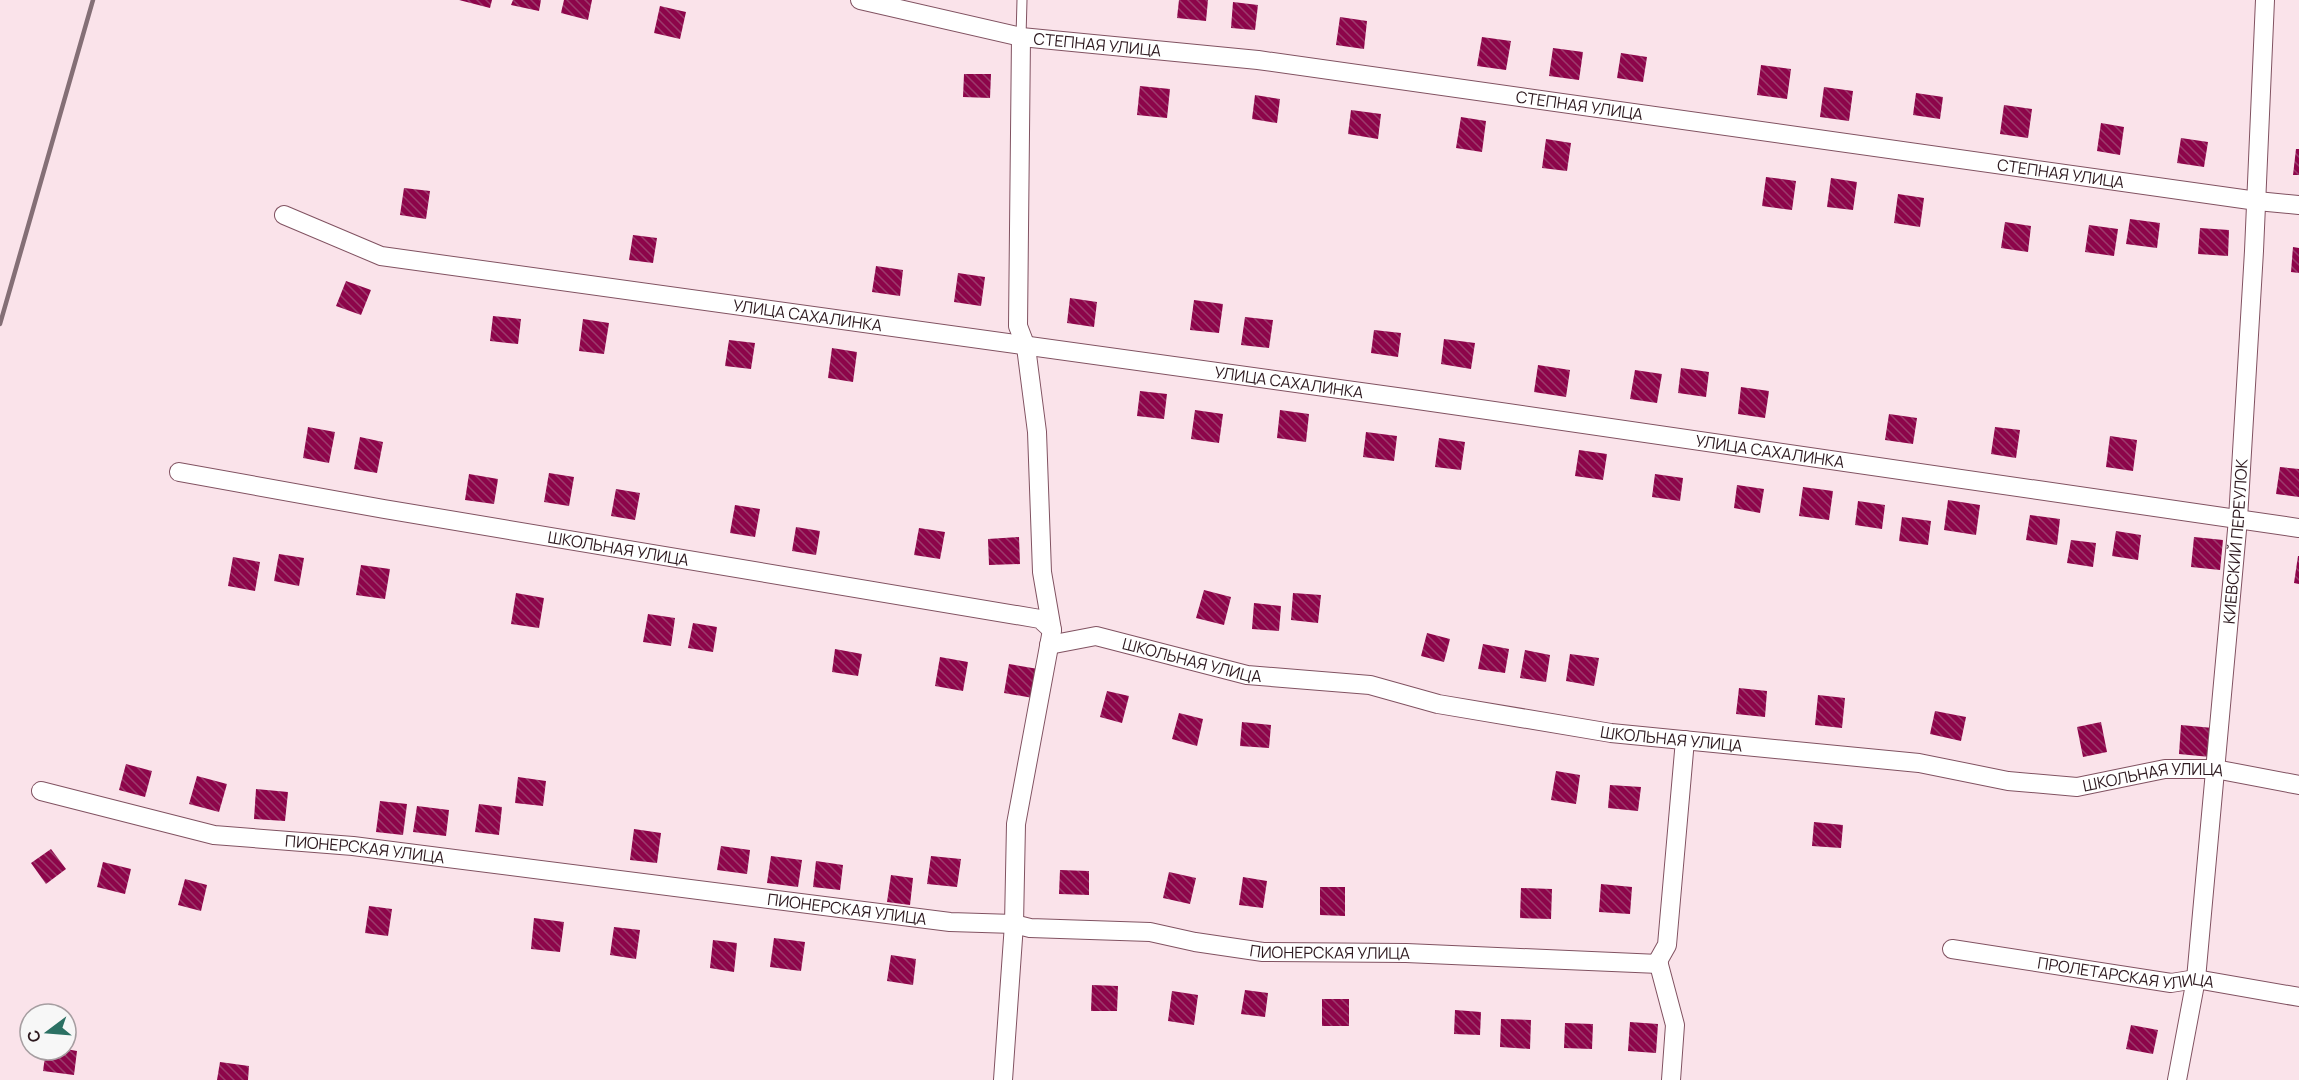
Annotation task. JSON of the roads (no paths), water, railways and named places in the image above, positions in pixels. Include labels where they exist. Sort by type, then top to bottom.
[{"type":"street","name":"СТЕПНАЯ УЛИЦА","points":[[860,0],[1021,36],[1258,60],[2257,201],[2299,205]]},
{"type":"street","name":"КИЕВСКИЙ ПЕРЕУЛОК","points":[[2177,1080],[2196,980],[2238,519],[2257,201],[2265,0]]},
{"type":"street","points":[[1003,1080],[1014,924],[1016,824],[1050,638],[1042,572],[1037,432],[1026,347],[1018,326],[1021,36]]},
{"type":"street","name":"УЛИЦА САХАЛИНКА","points":[[284,215],[381,256],[1411,399],[2299,528]]},
{"type":"street","name":"ШКОЛЬНАЯ УЛИЦА","points":[[179,472],[384,509],[1040,619],[1050,638],[1096,636],[1247,675],[1370,685],[1438,704],[1611,733],[1919,763],[2008,782],[2077,787],[2165,769],[2215,769],[2299,785]]},
{"type":"street","points":[[1671,1080],[1675,1025],[1658,961],[1667,945],[1685,740]]},
{"type":"street","name":"ПИОНЕРСКАЯ УЛИЦА","points":[[41,791],[214,835],[353,846],[950,922],[1014,924],[1030,928],[1150,932],[1195,942],[1263,952],[1406,952],[1659,964]]},
{"type":"street","name":"ПРОЛЕТАРСКАЯ УЛИЦА","points":[[1952,949],[2171,983],[2196,980],[2299,998]]},
{"type":"lane","points":[[1021,36],[1022,0]]},
{"type":"railway","points":[[0,324],[93,0]]}]
